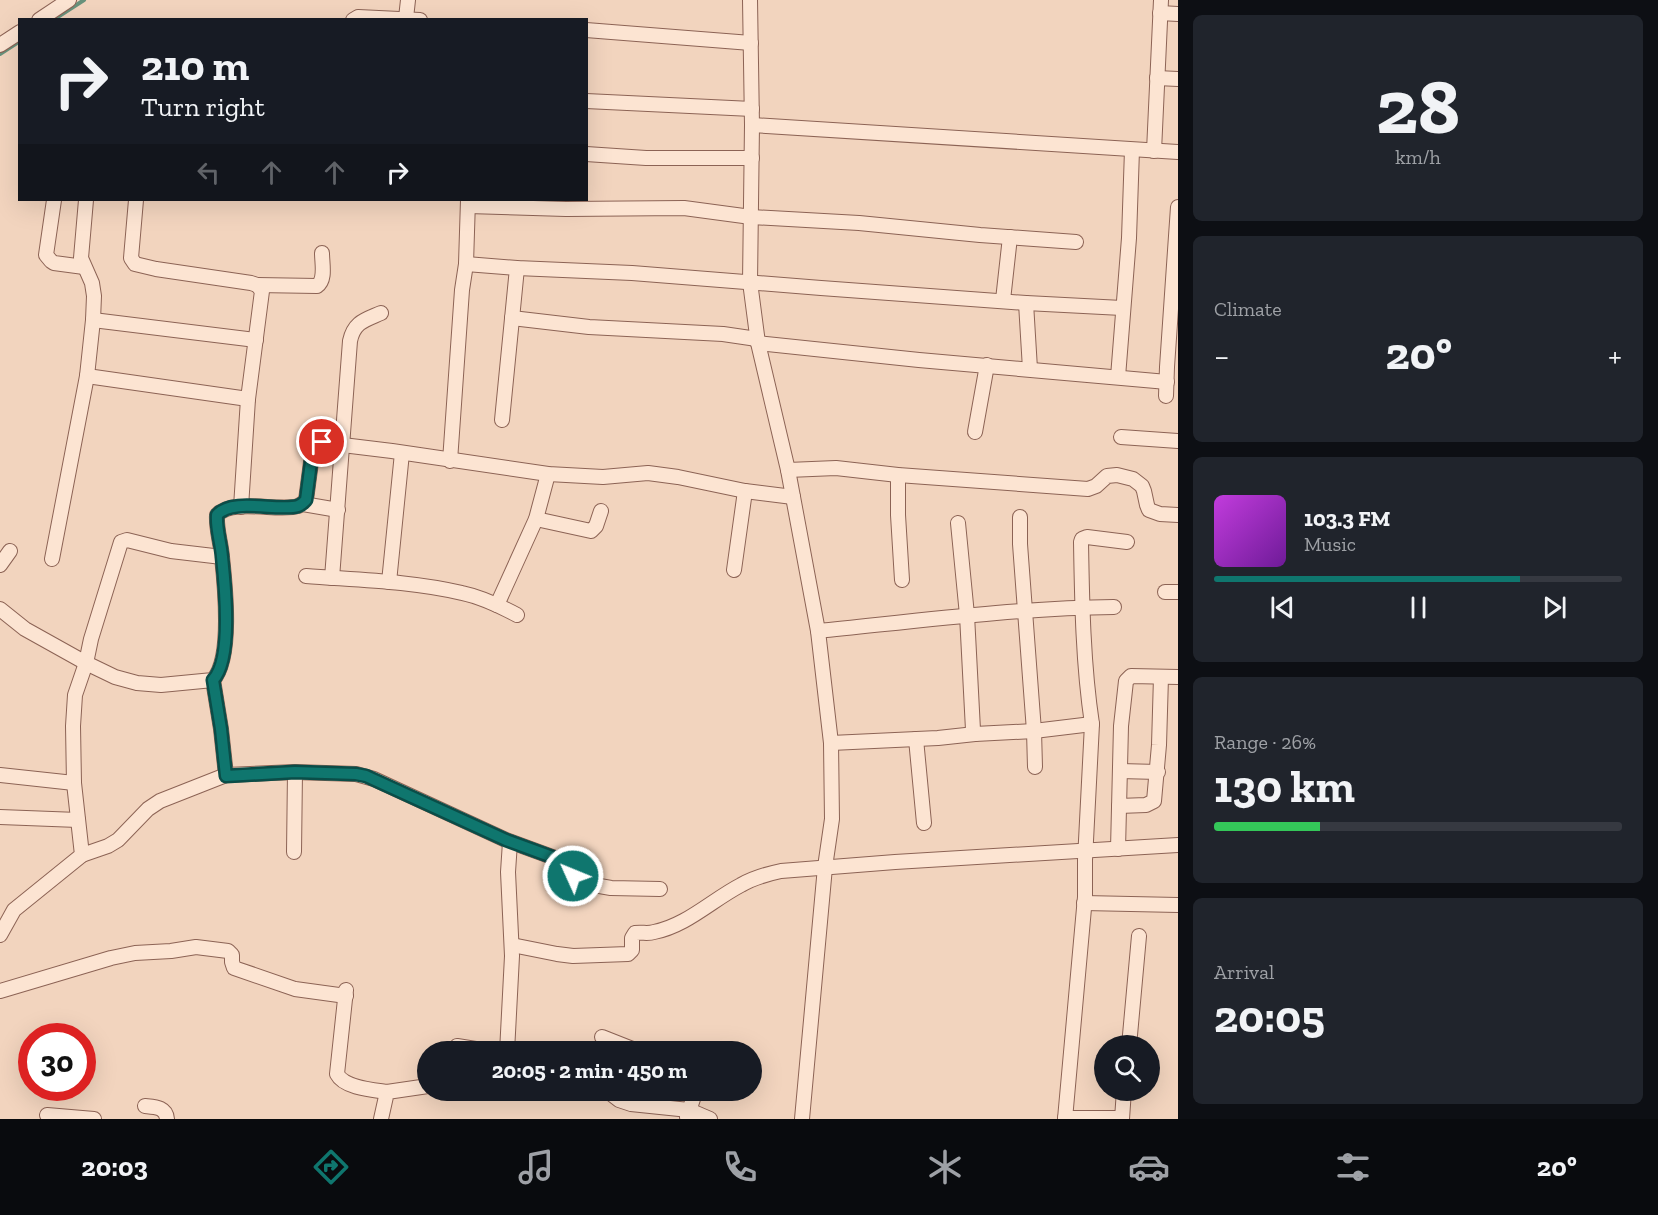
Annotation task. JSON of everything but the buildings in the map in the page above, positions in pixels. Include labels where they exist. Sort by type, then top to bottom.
[{"type":"street","points":[[42,18],[69,0]]},
{"type":"street","points":[[356,18],[406,18],[408,0]]},
{"type":"street","points":[[751,0],[750,282],[758,341],[788,470],[818,631],[831,743],[831,819],[802,1119]]},
{"type":"street","points":[[1154,151],[1161,7],[1178,14]]},
{"type":"street","points":[[588,30],[751,43]]},
{"type":"street","points":[[0,45],[17,40]]},
{"type":"street","points":[[1157,78],[1178,79]]},
{"type":"street","points":[[588,101],[752,109]]},
{"type":"street","points":[[752,125],[1178,152]]},
{"type":"street","points":[[1118,377],[1129,238],[1132,150]]},
{"type":"street","points":[[588,154],[646,158],[752,158]]},
{"type":"street","points":[[54,201],[46,255],[54,263],[84,267]]},
{"type":"street","points":[[52,559],[87,376],[93,320],[92,283],[81,258],[86,201]]},
{"type":"street","points":[[136,201],[131,258],[135,264],[257,285],[317,286],[322,280],[322,253]]},
{"type":"street","points":[[450,460],[462,290],[466,264],[468,203],[566,209],[684,208],[751,216],[1076,242]]},
{"type":"street","points":[[512,318],[589,327],[723,334],[758,341],[919,360],[1118,377],[1166,389],[1172,368],[1178,207]]},
{"type":"street","points":[[1003,300],[1010,237]]},
{"type":"street","points":[[466,264],[632,273],[1026,303],[1122,308]]},
{"type":"street","points":[[502,420],[517,268]]},
{"type":"street","points":[[241,507],[248,399],[262,291],[257,285]]},
{"type":"street","points":[[1026,303],[1030,369]]},
{"type":"street","points":[[332,578],[350,341],[356,326],[364,320],[381,314]]},
{"type":"street","points":[[93,320],[256,340]]},
{"type":"street","points":[[975,432],[987,365]]},
{"type":"street","points":[[87,376],[248,399]]},
{"type":"street","points":[[1121,437],[1178,441]]},
{"type":"street","points":[[303,504],[306,500],[313,447],[315,443],[322,442],[548,474],[603,477],[648,473],[678,477],[745,492],[793,497]]},
{"type":"street","points":[[389,582],[402,453]]},
{"type":"street","points":[[788,470],[836,468],[898,475],[1088,489],[1096,486],[1107,476],[1117,475],[1138,482],[1144,491],[1149,510],[1154,513],[1178,516]]},
{"type":"street","points":[[497,605],[536,519],[548,474]]},
{"type":"street","points":[[898,475],[902,580]]},
{"type":"street","points":[[734,570],[745,492]]},
{"type":"street","points":[[0,609],[25,629],[86,663],[115,676],[137,683],[161,685],[213,680],[217,675],[224,652],[226,621],[217,515],[219,512],[241,507],[292,507],[303,504],[338,510]]},
{"type":"street","points":[[536,519],[591,531],[596,526],[601,511]]},
{"type":"street","points":[[1020,517],[1035,767]]},
{"type":"street","points":[[958,523],[968,615],[975,734]]},
{"type":"street","points":[[1123,1101],[1122,1118],[1065,1119],[1084,903],[1092,723],[1082,608],[1081,542],[1087,537],[1127,542]]},
{"type":"street","points":[[82,855],[75,783],[73,710],[91,639],[121,542],[127,540],[171,551],[222,557]]},
{"type":"street","points":[[0,565],[10,551]]},
{"type":"street","points":[[306,576],[389,582],[463,593],[517,615]]},
{"type":"street","points":[[818,631],[968,615],[1114,608]]},
{"type":"street","points":[[1118,849],[1121,726],[1126,681],[1131,676],[1178,677]]},
{"type":"street","points":[[1119,806],[1146,805],[1154,801],[1158,772],[1161,677]]},
{"type":"street","points":[[213,680],[226,776]]},
{"type":"street","points":[[831,743],[1034,731],[1092,723]]},
{"type":"street","points":[[916,739],[924,823]]},
{"type":"street","points":[[1120,771],[1158,772]]},
{"type":"street","points":[[294,852],[295,772]]},
{"type":"street","points":[[0,935],[14,910],[82,855],[118,840],[148,809],[160,801],[226,776],[295,772],[366,776],[510,842],[566,862],[570,865],[575,880],[582,884],[610,888],[660,889]]},
{"type":"street","points":[[0,775],[75,783]]},
{"type":"street","points":[[0,817],[78,820]]},
{"type":"street","points":[[508,1041],[512,945],[508,872],[510,842]]},
{"type":"street","points":[[512,945],[573,956],[628,954],[632,950],[632,938],[635,933],[652,933],[669,927],[741,885],[764,874],[781,871],[825,867],[1085,859],[1118,849],[1178,845]]},
{"type":"street","points":[[1084,903],[1178,905]]},
{"type":"street","points":[[1130,1035],[1139,936]]},
{"type":"street","points":[[0,991],[135,953],[196,947],[228,951],[232,955],[234,968],[295,989],[346,992],[338,1060],[339,1078],[344,1082],[366,1089],[387,1092],[417,1087]]},
{"type":"street","points":[[602,1037],[612,1041]]},
{"type":"street","points":[[381,1119],[387,1092]]},
{"type":"street","points":[[622,1101],[710,1119]]},
{"type":"street","points":[[145,1106],[162,1109],[167,1119]]},
{"type":"street","points":[[46,1115],[94,1119]]},
{"type":"waterway","points":[[56,18],[84,0]]},
{"type":"waterway","points":[[0,54],[18,42]]},
{"type":"route","points":[[322,442],[315,443],[313,447],[306,500],[303,504],[292,507],[241,507],[224,510],[217,515],[226,621],[224,652],[217,675],[213,680],[226,776],[295,772],[366,776],[464,822],[566,862],[570,865],[573,876]]}]
